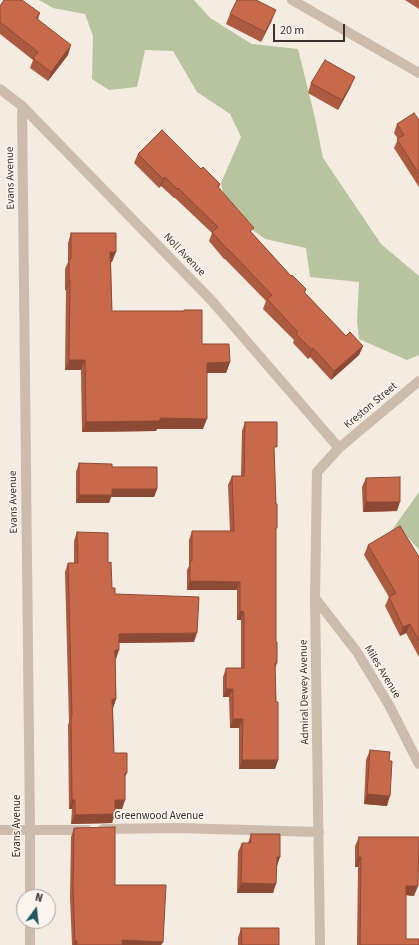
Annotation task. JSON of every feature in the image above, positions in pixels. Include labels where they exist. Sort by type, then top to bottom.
[{"type":"street","points":[[292,0],[419,72]]},
{"type":"street","name":"Noll Avenue","points":[[0,89],[22,106],[212,301],[339,448]]},
{"type":"street","name":"Evans Avenue","points":[[22,106],[30,889]]},
{"type":"street","name":"Kreston Street","points":[[339,448],[419,381]]},
{"type":"street","name":"Admiral Dewey Avenue","points":[[320,945],[315,598],[317,472],[339,448]]},
{"type":"street","name":"Miles Avenue","points":[[315,598],[357,652],[389,705],[419,764]]},
{"type":"street","name":"Greenwood Avenue","points":[[0,830],[30,831],[177,828],[319,832]]},
{"type":"street","points":[[30,929],[30,945]]},
{"type":"green space","points":[[39,0],[194,0],[210,18],[252,44],[298,49],[323,158],[381,244],[419,276],[419,355],[407,360],[359,339],[357,321],[359,282],[310,277],[306,248],[265,239],[227,211],[221,183],[241,137],[230,114],[197,92],[173,51],[145,50],[137,87],[109,90],[92,79],[93,36],[85,14],[53,8]]},
{"type":"green space","points":[[419,492],[419,550],[406,535],[392,530]]},
{"type":"building","points":[[4,0],[22,0],[40,13],[36,18],[71,45],[51,72],[33,58],[38,52],[0,22],[0,6]]},
{"type":"building","points":[[237,0],[256,0],[276,10],[265,32],[230,14]]},
{"type":"building","points":[[325,60],[355,77],[342,100],[311,83]]},
{"type":"building","points":[[414,113],[419,120],[419,174],[397,139],[404,135],[397,124]]},
{"type":"building","points":[[162,130],[201,169],[203,167],[220,184],[218,187],[254,228],[250,231],[291,276],[292,275],[306,289],[304,292],[346,336],[350,332],[363,346],[334,371],[313,348],[312,350],[296,334],[298,332],[267,299],[272,295],[212,232],[218,227],[178,188],[177,189],[165,177],[163,179],[138,154]]},
{"type":"building","points":[[71,233],[116,233],[116,252],[110,252],[112,311],[202,310],[202,344],[229,344],[230,362],[207,363],[207,419],[160,418],[160,421],[86,422],[85,360],[69,360],[69,259],[71,259]]},
{"type":"building","points":[[245,422],[277,422],[277,447],[274,447],[277,504],[277,663],[275,663],[276,702],[278,702],[278,760],[242,760],[243,719],[233,719],[233,689],[226,689],[226,668],[244,668],[244,612],[240,611],[240,582],[190,581],[192,531],[234,531],[232,476],[244,476]]},
{"type":"building","points":[[79,463],[112,464],[112,467],[157,467],[157,489],[112,489],[112,495],[79,495]]},
{"type":"building","points":[[400,477],[400,502],[366,502],[366,478]]},
{"type":"building","points":[[400,526],[419,557],[419,641],[410,624],[403,627],[389,597],[396,593],[368,545]]},
{"type":"building","points":[[77,532],[108,533],[108,563],[111,562],[112,588],[115,588],[115,594],[199,597],[197,633],[119,634],[119,650],[115,650],[116,699],[112,699],[114,753],[127,753],[127,773],[125,773],[125,800],[115,800],[115,814],[75,815],[75,800],[72,800],[72,716],[68,563],[78,563]]},
{"type":"building","points":[[370,750],[390,752],[389,761],[392,761],[390,796],[367,794]]},
{"type":"building","points":[[115,827],[115,885],[166,885],[163,942],[122,940],[122,945],[77,945],[77,941],[75,941],[73,888],[74,828]]},
{"type":"building","points":[[251,834],[280,834],[280,857],[277,857],[276,884],[241,883],[242,843],[251,843]]},
{"type":"building","points":[[359,837],[419,837],[418,886],[406,886],[406,939],[419,939],[419,945],[360,945],[361,857],[358,857]]},
{"type":"building","points":[[241,928],[279,928],[279,945],[242,945]]}]
